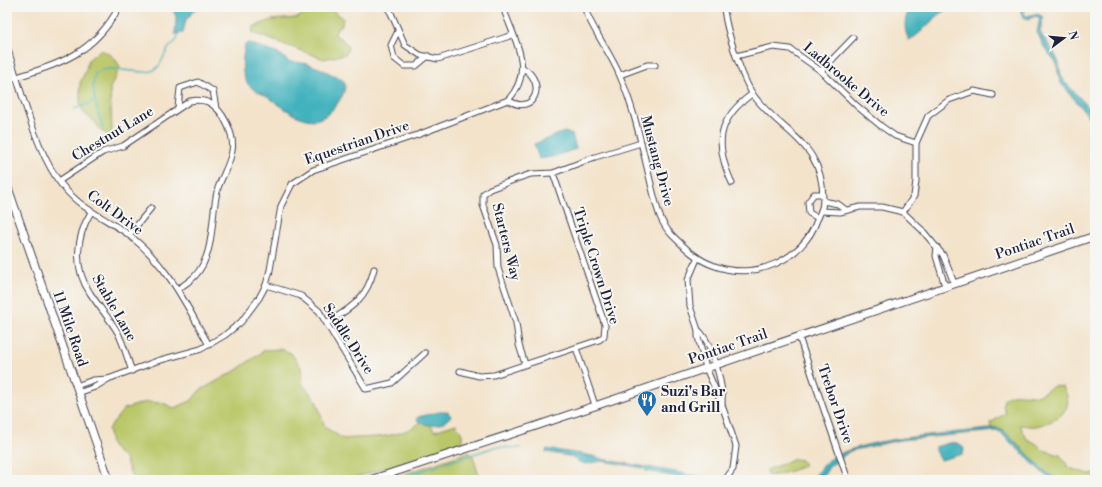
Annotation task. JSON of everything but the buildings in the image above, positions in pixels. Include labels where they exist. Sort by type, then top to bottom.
[{"type":"main road","name":"11 Mile Road","points":[[7,185],[109,480]]},
{"type":"main road","name":"Pontiac Trail","points":[[370,480],[1095,236]]},
{"type":"street","points":[[7,80],[80,53],[101,34],[119,7]]},
{"type":"street","points":[[387,7],[405,45],[420,55],[438,59],[513,35]]},
{"type":"street","points":[[503,7],[521,53],[523,68],[520,81],[514,94],[508,100],[516,106],[529,104],[536,93],[537,86],[535,79],[531,72],[523,68]]},
{"type":"street","name":"Mustang Drive","points":[[584,7],[620,75],[642,143],[660,217],[670,233],[697,259],[716,267],[734,271],[759,269],[774,265],[789,258],[813,233],[823,202],[818,168],[812,154],[752,94]]},
{"type":"street","points":[[724,7],[724,21],[736,56],[752,94],[737,105],[723,125],[721,143],[726,170],[732,183]]},
{"type":"street","points":[[398,31],[391,45],[394,58],[404,66],[416,66],[428,56]]},
{"type":"street","points":[[821,71],[853,38]]},
{"type":"street","name":"Colt Drive","points":[[7,47],[40,142],[48,162],[59,181],[72,196],[92,212],[129,235],[162,267],[178,289],[209,345]]},
{"type":"street","name":"Ladbrooke Drive","points":[[736,56],[773,47],[790,49],[821,71],[857,106],[881,126],[895,136],[916,143]]},
{"type":"street","points":[[620,75],[647,65],[655,65]]},
{"type":"street","points":[[178,108],[180,88],[198,82],[213,91],[216,108],[226,121],[231,137],[233,151],[218,189],[209,242],[203,263],[195,275],[178,289]]},
{"type":"street","points":[[903,212],[914,196],[916,181],[916,143],[928,116],[949,100],[974,91],[993,95]]},
{"type":"street","name":"Chestnut Lane","points":[[59,181],[103,152],[123,146],[190,101],[199,100],[209,102],[216,108]]},
{"type":"street","name":"Equestrian Drive","points":[[78,393],[95,387],[108,379],[157,361],[201,350],[241,322],[259,298],[266,285],[281,206],[292,184],[313,170],[420,134],[508,100]]},
{"type":"street","name":"Starters Way","points":[[525,364],[519,345],[516,323],[498,268],[497,245],[482,198],[483,194],[490,189],[519,178],[532,174],[553,173],[595,157],[642,143]]},
{"type":"street","name":"Triple Crown Drive","points":[[460,371],[487,376],[576,348],[602,338],[606,330],[553,173]]},
{"type":"street","points":[[818,218],[809,213],[808,202],[814,194],[822,194]]},
{"type":"street","points":[[823,202],[838,204],[846,210]]},
{"type":"street","points":[[821,211],[840,212],[860,207],[882,207],[903,212],[922,230],[943,255],[954,283]]},
{"type":"street","points":[[129,235],[151,208]]},
{"type":"street","name":"Stable Lane","points":[[92,212],[84,224],[79,242],[80,270],[90,293],[118,334],[132,371]]},
{"type":"street","points":[[937,247],[936,256],[945,286]]},
{"type":"street","points":[[697,259],[688,280],[688,294],[698,330],[698,337],[706,368],[722,405],[736,446],[733,468],[725,480]]},
{"type":"street","points":[[327,324],[352,308],[365,294],[372,280],[374,269]]},
{"type":"street","name":"Saddle Drive","points":[[266,285],[301,296],[319,311],[366,389],[392,383],[425,353]]},
{"type":"street","points":[[698,330],[704,335],[715,365],[723,396],[722,405]]},
{"type":"street","name":"Trebor Drive","points":[[798,337],[848,480]]},
{"type":"street","points":[[576,348],[595,405]]},
{"type":"street","name":"Equestrian Drive","points":[[76,386],[93,380],[108,379]]},
{"type":"green space","points":[[303,7],[328,7],[343,18],[342,25],[336,29],[335,35],[343,40],[348,47],[346,54],[324,59],[253,33],[253,27],[272,20],[297,18],[305,13]]},
{"type":"green space","points":[[100,50],[112,56],[120,68],[110,88],[112,129],[110,136],[101,131],[94,121],[83,112],[80,102],[80,83],[86,70],[88,60]]},
{"type":"green space","points":[[280,349],[291,353],[301,367],[303,385],[316,400],[325,427],[343,439],[392,435],[420,423],[431,425],[434,431],[456,424],[462,434],[462,445],[347,480],[133,480],[125,459],[112,447],[108,429],[124,409],[146,402],[163,403],[174,408],[191,401],[199,391],[235,371],[265,350]]},
{"type":"green space","points":[[1054,386],[1063,387],[1067,395],[1068,402],[1063,413],[1057,418],[1044,424],[1034,426],[1020,425],[1027,439],[1037,444],[1043,450],[1060,455],[1069,468],[1089,474],[1095,473],[1095,480],[1055,479],[1015,441],[996,428],[991,428],[990,423],[1006,413],[1003,406],[1007,397],[1018,394],[1037,396]]},
{"type":"green space","points":[[469,452],[473,456],[480,480],[387,480]]},
{"type":"green space","points":[[795,459],[801,460],[805,464],[797,469],[775,475],[767,475],[767,470]]},
{"type":"water","points":[[172,7],[197,7],[186,20],[183,33],[175,34],[176,17]]},
{"type":"water","points":[[911,7],[952,7],[940,14],[915,37],[909,40],[905,23]]},
{"type":"water","points":[[1020,7],[1024,7],[1024,13],[1027,16],[1038,13],[1043,17],[1040,32],[1059,63],[1062,77],[1087,106],[1094,118],[1095,124],[1060,82],[1056,62],[1044,47],[1037,32],[1040,18],[1036,16],[1027,19],[1022,16]]},
{"type":"water","points":[[249,43],[281,55],[289,62],[304,63],[318,67],[344,81],[345,89],[343,94],[331,111],[323,117],[315,120],[306,119],[289,112],[268,97],[254,90],[246,81],[243,72],[243,59],[245,45]]},
{"type":"water","points":[[564,132],[572,134],[576,149],[552,157],[539,159],[534,144]]},
{"type":"water","points":[[439,412],[448,412],[451,416],[444,422],[435,425],[421,423],[417,420],[418,417]]},
{"type":"water","points":[[996,428],[1004,431],[1048,474],[1059,480],[1049,479],[1002,434],[996,431],[900,440],[850,451],[829,467],[821,480],[813,480],[823,465],[837,455],[856,448],[879,442],[905,438]]},
{"type":"water","points":[[949,443],[961,445],[964,449],[963,454],[941,460],[935,451],[935,447]]},
{"type":"water","points":[[547,449],[704,477],[702,480],[693,480],[646,471],[643,468],[602,461],[586,464],[579,462],[573,457],[546,452]]},
{"type":"waterway","points":[[103,128],[94,92],[93,84],[96,72],[110,69],[137,72],[152,71],[162,62],[168,49],[177,40],[178,34]]},
{"type":"waterway","points":[[74,109],[89,104],[95,99]]},
{"type":"waterway","points":[[394,480],[495,447],[521,448]]},
{"type":"place","name":"Suzi's Bar and Grill","points":[[647,417]]}]
